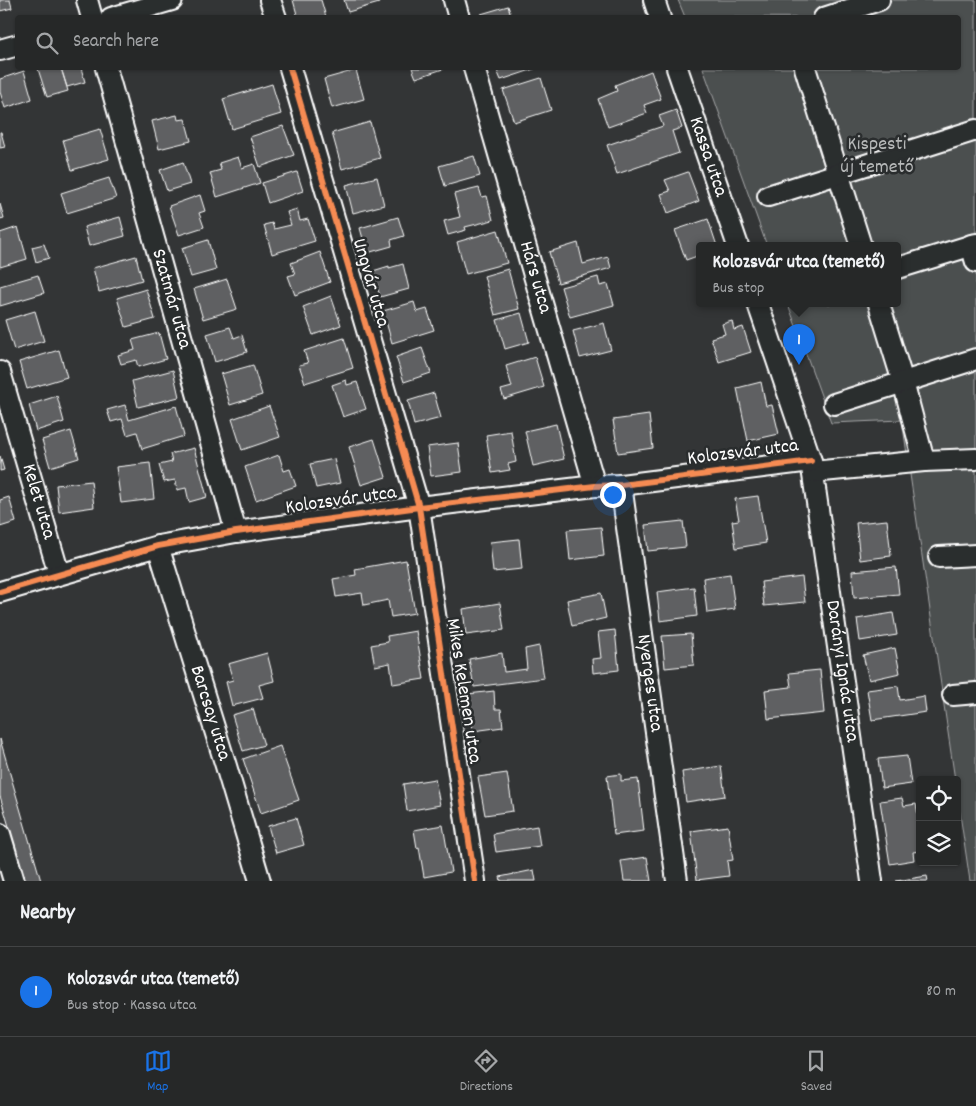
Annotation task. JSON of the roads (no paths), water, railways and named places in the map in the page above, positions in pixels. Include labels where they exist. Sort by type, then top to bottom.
[{"type":"street","points":[[87,0],[91,15]]},
{"type":"street","points":[[121,15],[172,0]]},
{"type":"street","points":[[270,0],[275,15]]},
{"type":"street","points":[[454,0],[459,15]]},
{"type":"street","points":[[654,0],[659,15]]},
{"type":"street","points":[[833,15],[879,0]]},
{"type":"street","points":[[0,50],[15,46]]},
{"type":"street","name":"Szatmár utca","points":[[107,70],[236,532]]},
{"type":"street","name":"Ungvár utca","points":[[291,70],[419,507]]},
{"type":"street","name":"Hárs utca","points":[[475,70],[595,486]]},
{"type":"street","name":"Kassa utca","points":[[678,70],[737,242]]},
{"type":"street","points":[[806,70],[860,242]]},
{"type":"street","points":[[768,196],[976,130]]},
{"type":"street","points":[[901,267],[974,250]]},
{"type":"street","points":[[759,307],[812,467]]},
{"type":"street","points":[[880,307],[903,382],[924,461]]},
{"type":"street","points":[[834,404],[976,359]]},
{"type":"street","name":"Kelet utca","points":[[0,372],[59,574]]},
{"type":"street","name":"Kolozsvár utca","points":[[0,592],[158,546],[236,532],[419,507],[595,486],[812,467],[976,459]]},
{"type":"street","name":"Darányi Ignác utca","points":[[812,467],[872,881]]},
{"type":"street","name":"Nyerges utca","points":[[621,485],[677,881]]},
{"type":"street","name":"Mikes Kelemen utca","points":[[419,507],[475,881]]},
{"type":"street","name":"Barcsay utca","points":[[158,546],[260,881]]},
{"type":"street","points":[[939,557],[976,555]]},
{"type":"street","points":[[953,695],[976,693]]},
{"type":"street","points":[[0,834],[14,881]]},
{"type":"place","name":"Kolozsvár utca (temető)","points":[[799,365]]},
{"type":"park label","name":"Kispesti új temető","points":[[877,156]]}]
